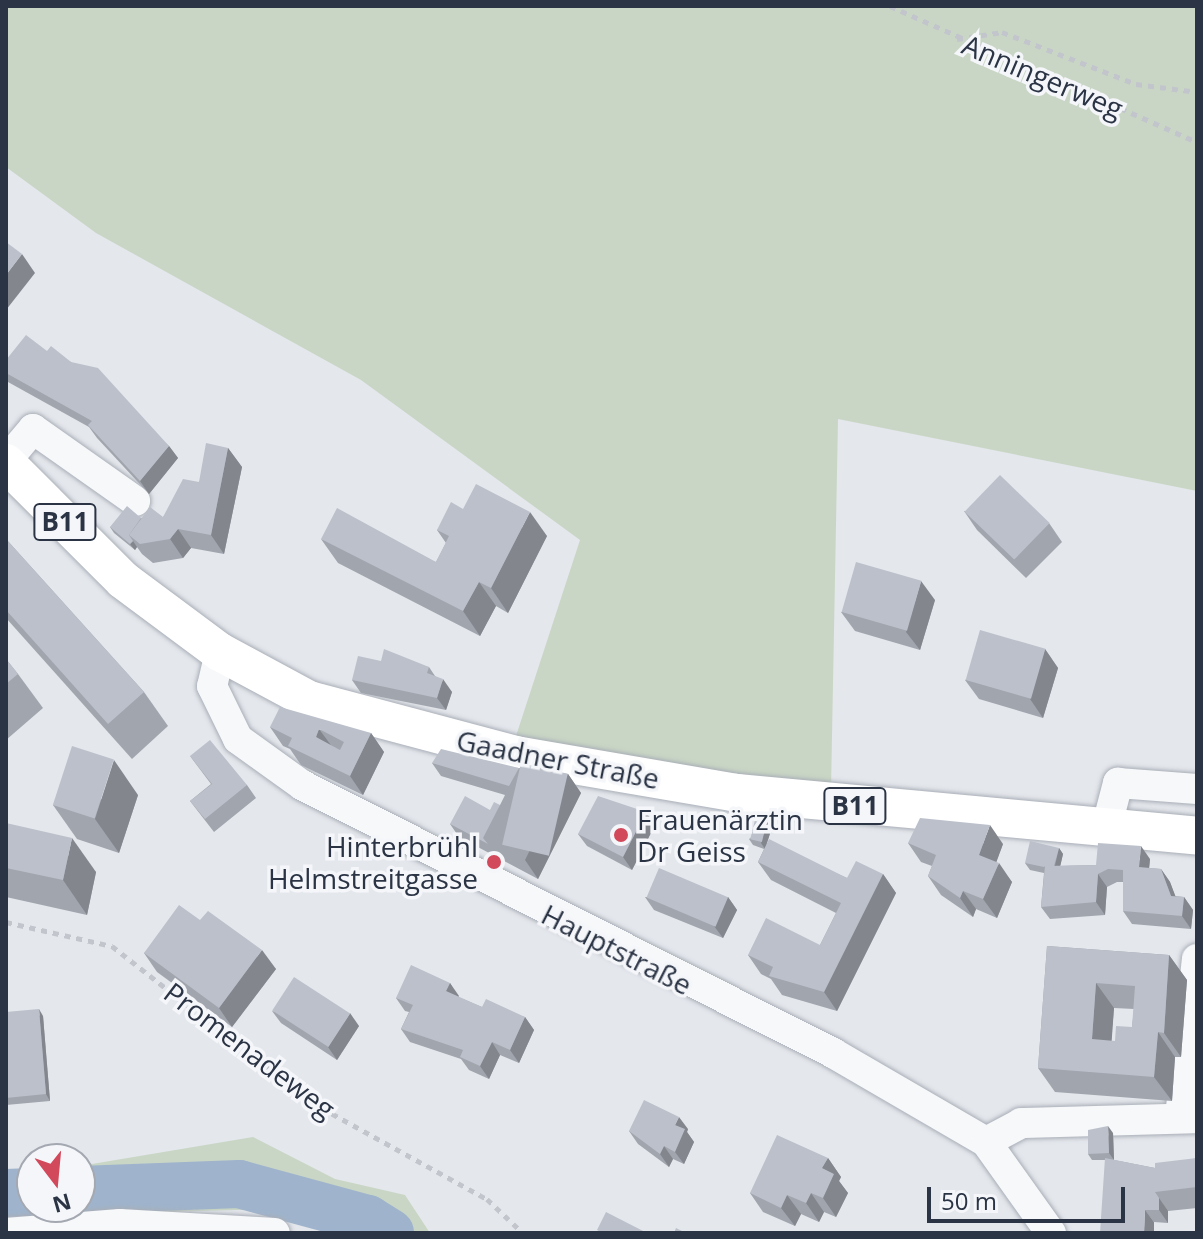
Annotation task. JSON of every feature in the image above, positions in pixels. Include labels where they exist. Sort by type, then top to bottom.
[{"type":"main road","name":"B11","points":[[6,462],[123,580],[220,652]]},
{"type":"main road","name":"Gaadner Straße","points":[[220,652],[309,700],[515,755],[737,793],[1197,836]]},
{"type":"street","points":[[6,462],[33,429],[135,501]]},
{"type":"street","name":"Hauptstraße","points":[[220,652],[212,686],[238,739],[302,785],[833,1053],[986,1142],[1051,1233]]},
{"type":"street","points":[[1106,829],[1118,783],[1197,789]]},
{"type":"street","points":[[986,1142],[1021,1123],[1188,1118],[1197,959]]},
{"type":"street","points":[[6,1233],[120,1224],[275,1233]]},
{"type":"path","name":"Anningerweg","points":[[890,6],[956,39],[1197,142]]},
{"type":"path","points":[[956,39],[1002,32],[1136,84],[1197,92]]},
{"type":"path","name":"Promenadeweg","points":[[6,922],[112,946],[311,1102],[487,1199],[523,1233]]},
{"type":"green space","points":[[6,6],[1197,6],[1197,491],[838,419],[831,789],[515,739],[580,540],[361,380],[96,233],[6,167]]},
{"type":"green space","points":[[253,1137],[335,1179],[405,1195],[430,1233],[335,1233],[273,1209],[96,1214],[96,1163]]},
{"type":"green space","points":[[16,1170],[16,1216],[6,1216],[6,1171]]},
{"type":"building","points":[[6,242],[22,254],[6,275]]},
{"type":"building","points":[[26,335],[47,351],[51,346],[71,362],[98,368],[169,446],[140,481],[88,425],[92,421],[6,373],[6,360]]},
{"type":"building","points":[[206,443],[228,448],[211,535],[178,529],[170,539],[140,544],[129,535],[150,507],[163,517],[183,479],[199,482]]},
{"type":"building","points":[[1000,475],[1050,523],[1014,560],[965,512]]},
{"type":"building","points":[[476,484],[530,512],[491,588],[479,582],[463,611],[321,539],[337,508],[436,562],[449,536],[437,530],[451,502],[463,509]]},
{"type":"building","points":[[127,506],[141,518],[129,535],[133,541],[130,544],[110,527]]},
{"type":"building","points":[[6,539],[144,692],[108,724],[6,610]]},
{"type":"building","points":[[856,562],[921,581],[907,631],[842,612]]},
{"type":"building","points":[[980,630],[1045,649],[1031,699],[966,680]]},
{"type":"building","points":[[384,649],[429,667],[427,673],[443,679],[437,698],[352,680],[358,656],[381,661]]},
{"type":"building","points":[[6,659],[18,674],[6,684]]},
{"type":"building","points":[[280,707],[371,733],[350,776],[288,746],[292,738],[270,727]],"holes":[[[319,729],[344,742],[340,750],[316,737]]]},
{"type":"building","points":[[210,740],[247,785],[205,819],[190,801],[212,784],[190,756]]},
{"type":"building","points":[[72,746],[114,760],[95,819],[53,805]]},
{"type":"building","points":[[441,749],[519,768],[509,786],[432,763]]},
{"type":"building","points":[[521,763],[568,774],[549,856],[502,845]]},
{"type":"building","points":[[465,796],[490,810],[494,802],[500,805],[483,838],[488,844],[450,824]]},
{"type":"building","points":[[598,796],[646,812],[623,857],[578,834]]},
{"type":"building","points":[[757,812],[769,815],[762,842],[750,839]]},
{"type":"building","points":[[920,818],[990,825],[979,855],[999,863],[983,899],[963,891],[960,898],[928,876],[936,855],[908,843]]},
{"type":"building","points":[[6,823],[72,838],[63,880],[6,868]]},
{"type":"building","points":[[769,839],[847,878],[856,861],[883,874],[824,992],[769,976],[773,967],[748,955],[766,918],[820,945],[841,903],[758,862]]},
{"type":"building","points":[[1030,841],[1059,848],[1054,866],[1025,863]]},
{"type":"building","points":[[1098,843],[1141,846],[1139,867],[1161,869],[1171,896],[1184,897],[1182,916],[1123,911],[1123,870],[1108,869],[1098,874],[1096,902],[1041,907],[1045,866],[1096,865]]},
{"type":"building","points":[[659,868],[728,897],[716,927],[646,897]]},
{"type":"building","points":[[179,905],[200,920],[208,911],[262,950],[219,1008],[144,953]]},
{"type":"building","points":[[1047,946],[1169,955],[1164,1033],[1158,1032],[1154,1077],[1038,1068]],"holes":[[[1096,983],[1135,986],[1132,1027],[1116,1026],[1115,1041],[1092,1039]]]},
{"type":"building","points":[[411,965],[450,983],[446,991],[482,1007],[486,999],[525,1017],[510,1050],[492,1042],[480,1066],[460,1057],[463,1050],[401,1029],[413,1005],[396,998]]},
{"type":"building","points":[[294,977],[350,1013],[328,1047],[272,1011]]},
{"type":"building","points":[[39,1009],[46,1094],[6,1098],[6,1012]]},
{"type":"building","points":[[644,1100],[679,1117],[675,1125],[685,1129],[675,1152],[664,1146],[660,1154],[629,1131]]},
{"type":"building","points":[[1108,1126],[1109,1153],[1088,1154],[1088,1130]]},
{"type":"building","points":[[777,1135],[828,1158],[822,1168],[834,1174],[823,1198],[811,1193],[806,1203],[787,1195],[781,1208],[750,1193]]},
{"type":"building","points":[[1105,1158],[1155,1168],[1159,1210],[1145,1210],[1144,1233],[1100,1233]]},
{"type":"building","points":[[1197,1158],[1197,1187],[1155,1192],[1155,1163]]},
{"type":"building","points":[[606,1212],[647,1233],[602,1233],[597,1230]]},
{"type":"waterway","points":[[96,1189],[239,1184],[368,1219],[390,1233]]},
{"type":"waterway","points":[[6,1193],[16,1193]]},
{"type":"place","name":"Frauenärztin Dr Geiss","points":[[621,835]]},
{"type":"place","name":"Hinterbrühl Helmstreitgasse","points":[[494,862]]}]
